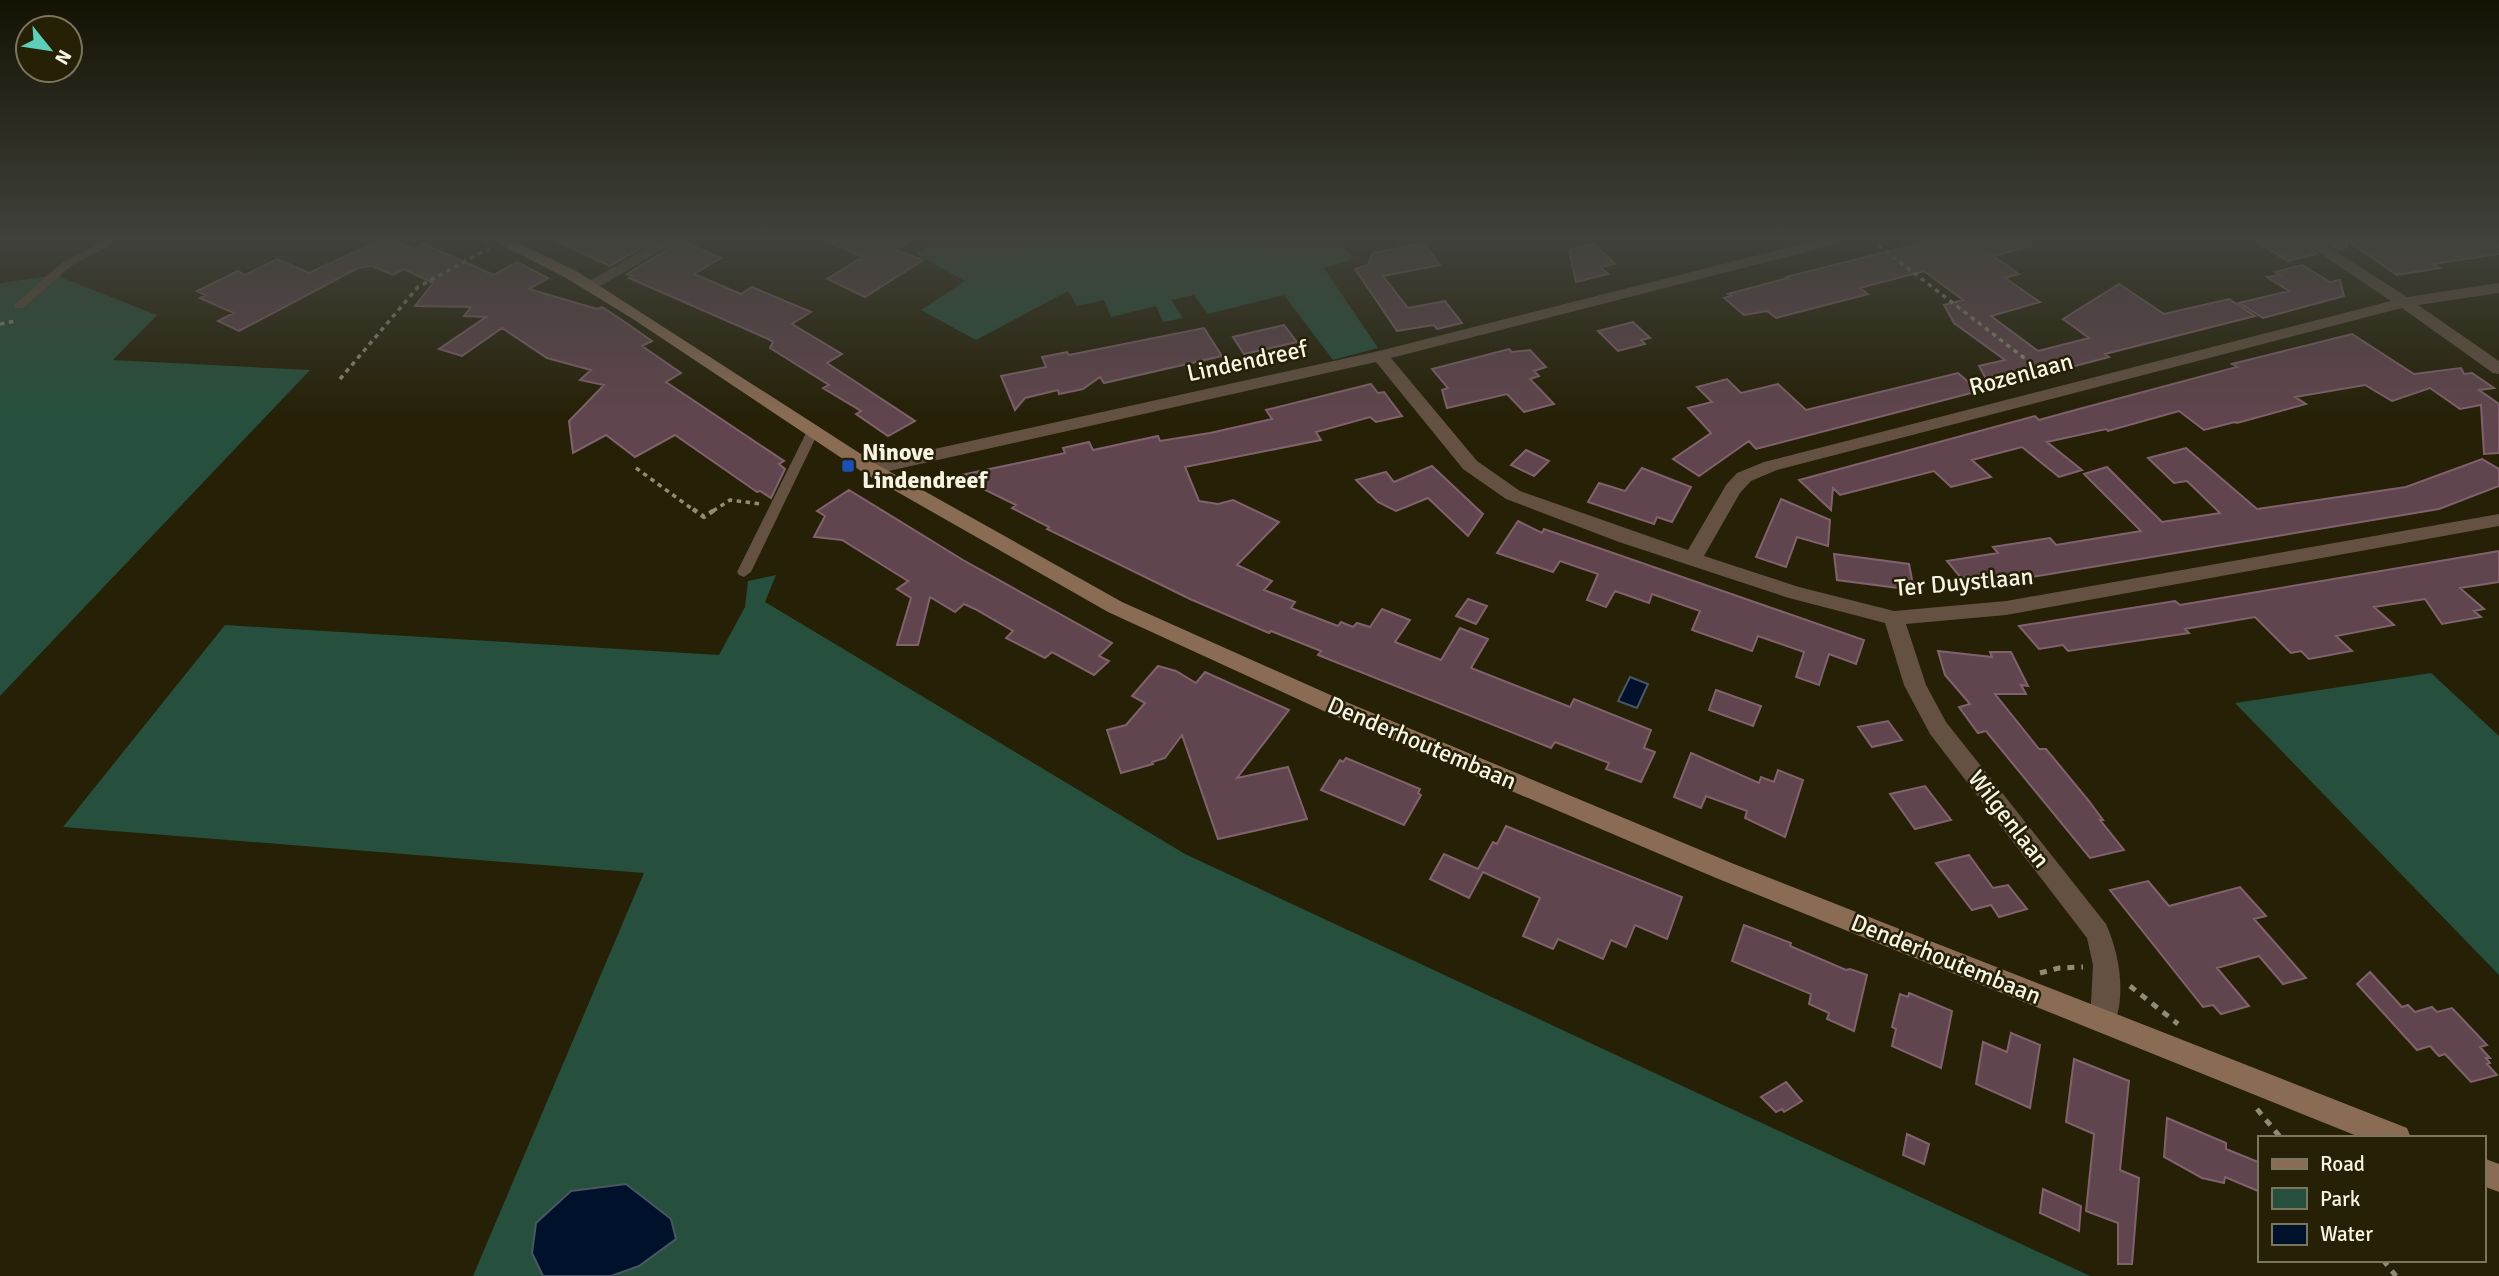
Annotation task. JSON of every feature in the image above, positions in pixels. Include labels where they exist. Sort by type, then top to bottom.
[{"type":"street","name":"Denderhoutembaan","points":[[610,300],[871,469],[1115,607],[1287,685],[1725,871],[2392,1136]]},
{"type":"street","name":"Lindendreef","points":[[871,469],[1380,356],[1602,300]]},
{"type":"street","points":[[2400,300],[2499,369]]},
{"type":"street","name":"Rozenlaan","points":[[1693,558],[1733,489],[1744,477],[1771,466],[2063,388],[2421,300]]},
{"type":"street","name":"Ter Duystlaan","points":[[1380,356],[1455,448],[1489,481],[1538,507],[1796,593],[1894,618],[2006,608],[2499,520]]},
{"type":"street","name":"Wilgenlaan","points":[[1894,618],[1915,685],[1938,728],[2097,932],[2104,947],[2108,975],[2103,1021]]},
{"type":"lane","points":[[19,306],[26,300]]},
{"type":"lane","points":[[744,572],[813,431]]},
{"type":"path","points":[[340,379],[407,300]]},
{"type":"path","points":[[1948,300],[2063,388]]},
{"type":"path","points":[[636,468],[704,517],[730,500],[777,506]]},
{"type":"path","points":[[2021,988],[2035,974],[2076,966],[2108,975],[2131,986],[2184,1028]]},
{"type":"path","points":[[2385,1262],[2396,1276]]},
{"type":"green space","points":[[0,300],[118,300],[157,315],[113,360],[310,370],[0,696]]},
{"type":"green space","points":[[937,300],[1052,300],[976,340],[921,310]]},
{"type":"green space","points":[[1073,300],[1173,300],[1171,300],[1183,318],[1163,322],[1156,306],[1111,317],[1104,300],[1077,306]]},
{"type":"green space","points":[[1197,300],[1266,300],[1208,314]]},
{"type":"green space","points":[[1287,300],[1345,300],[1378,348],[1333,360]]},
{"type":"green space","points":[[776,575],[765,602],[1185,854],[2090,1276],[473,1276],[644,873],[63,827],[225,625],[719,655],[745,607],[748,581]]},
{"type":"green space","points":[[2431,673],[2499,736],[2499,975],[2235,703]]},
{"type":"water","points":[[1630,677],[1648,684],[1637,708],[1618,701]]},
{"type":"water","points":[[626,1184],[671,1219],[676,1239],[639,1266],[611,1276],[543,1276],[532,1253],[536,1223],[571,1191]]},
{"type":"building","points":[[204,300],[298,300],[239,331],[218,321],[234,313]]},
{"type":"building","points":[[420,300],[565,300],[597,309],[602,307],[652,341],[642,346],[681,373],[666,382],[784,461],[779,464],[785,469],[771,498],[760,491],[757,492],[675,435],[635,457],[606,435],[573,453],[569,421],[604,385],[580,380],[591,370],[547,358],[502,328],[462,356],[439,349],[486,317],[464,316],[471,307],[415,306]]},
{"type":"building","points":[[678,300],[782,300],[811,312],[792,324],[842,354],[827,363],[915,421],[888,436],[856,414],[861,411],[823,388],[829,385],[770,348],[773,342]]},
{"type":"building","points":[[1376,300],[1401,300],[1408,308],[1445,301],[1462,323],[1437,329],[1434,325],[1397,331]]},
{"type":"building","points":[[1726,300],[1847,300],[1776,318],[1767,311],[1744,315]]},
{"type":"building","points":[[1963,300],[2036,300],[2040,302],[1991,316],[2038,351],[2089,338],[2063,319],[2094,300],[2142,300],[2164,314],[2230,300],[2255,316],[2105,354],[2109,357],[1991,388],[1979,366],[2005,360],[1954,323],[1944,305]]},
{"type":"building","points":[[2253,300],[2331,300],[2263,318],[2239,303]]},
{"type":"building","points":[[1633,322],[1650,338],[1641,340],[1645,344],[1618,351],[1598,331]]},
{"type":"building","points":[[1284,325],[1297,342],[1244,354],[1233,337]]},
{"type":"building","points":[[1204,328],[1222,356],[1104,383],[1100,377],[1083,389],[1059,394],[1058,390],[1025,398],[1015,410],[1001,376],[1046,367],[1042,357],[1067,352],[1069,355]]},
{"type":"building","points":[[2352,334],[2414,374],[2461,368],[2464,374],[2472,373],[2494,388],[2479,390],[2499,404],[2499,453],[2484,454],[2481,405],[2460,409],[2430,388],[2392,401],[2365,385],[2295,397],[2306,404],[2204,430],[2179,411],[2108,431],[2106,429],[2047,442],[2082,470],[2059,477],[2022,447],[1972,460],[1991,477],[1951,487],[1934,471],[1840,495],[1833,488],[1831,510],[1799,480],[2035,416],[2039,420],[2237,367],[2232,364]]},
{"type":"building","points":[[1509,349],[1512,352],[1530,350],[1546,367],[1534,371],[1539,376],[1530,379],[1554,404],[1524,412],[1507,394],[1447,408],[1442,390],[1448,388],[1432,369]]},
{"type":"building","points":[[1958,373],[1979,391],[1756,449],[1749,441],[1699,476],[1673,459],[1711,433],[1688,408],[1712,402],[1697,387],[1727,379],[1741,393],[1778,384],[1806,410]]},
{"type":"building","points":[[1371,384],[1378,393],[1384,392],[1402,416],[1376,422],[1370,417],[1316,432],[1321,440],[1185,467],[1199,501],[1218,504],[1233,500],[1279,522],[1237,565],[1272,581],[1264,590],[1295,602],[1291,608],[1338,626],[1341,622],[1353,627],[1357,623],[1370,627],[1382,609],[1410,620],[1395,642],[1441,660],[1460,628],[1488,639],[1471,668],[1570,707],[1574,699],[1651,730],[1644,748],[1655,752],[1641,782],[1606,769],[1609,763],[1555,742],[1551,748],[1318,655],[1321,651],[1271,631],[1269,633],[1190,599],[1047,529],[1049,527],[1012,508],[1016,505],[957,476],[1065,453],[1063,448],[1089,442],[1093,450],[1158,436],[1160,441],[1210,433],[1272,419],[1266,410]]},
{"type":"building","points":[[2186,448],[2257,509],[2406,487],[2482,459],[2499,469],[2499,486],[2439,509],[1978,586],[1971,576],[1961,578],[1947,561],[1998,553],[1993,547],[2050,538],[2056,545],[2141,531],[2084,474],[2107,467],[2162,522],[2220,513],[2187,481],[2174,483],[2148,458]]},
{"type":"building","points":[[1526,450],[1549,461],[1534,476],[1511,465]]},
{"type":"building","points":[[1432,466],[1483,514],[1468,536],[1428,498],[1396,511],[1378,502],[1356,480],[1386,472],[1394,482]]},
{"type":"building","points":[[1642,468],[1691,487],[1672,522],[1657,517],[1654,524],[1588,502],[1599,483],[1625,491]]},
{"type":"building","points":[[849,490],[963,560],[1112,643],[1099,656],[1109,661],[1094,675],[1052,652],[1045,658],[1006,638],[1013,631],[975,609],[964,604],[955,612],[930,597],[918,645],[897,645],[911,598],[897,589],[908,581],[842,540],[814,537],[825,516],[817,511]]},
{"type":"building","points":[[1781,499],[1830,520],[1828,546],[1797,537],[1786,567],[1756,557]]},
{"type":"building","points":[[1518,521],[1542,533],[1544,529],[1864,640],[1856,664],[1829,654],[1819,685],[1796,677],[1804,652],[1758,636],[1752,651],[1692,630],[1700,611],[1652,594],[1649,603],[1615,591],[1606,607],[1587,600],[1598,574],[1560,561],[1553,572],[1497,553]]},
{"type":"building","points":[[2499,551],[2499,582],[2460,588],[2484,609],[2474,611],[2481,617],[2442,624],[2425,599],[2374,607],[2394,625],[2336,636],[2352,651],[2309,659],[2301,651],[2291,653],[2255,617],[2185,629],[2189,633],[2068,651],[2063,645],[2039,649],[2019,626],[2175,601],[2180,605]]},
{"type":"building","points":[[1834,554],[1909,564],[1914,590],[1837,580]]},
{"type":"building","points":[[1468,599],[1487,606],[1476,624],[1456,616]]},
{"type":"building","points":[[1938,651],[1992,657],[1990,652],[2011,652],[2028,686],[2021,685],[2026,694],[1995,694],[2039,749],[2046,749],[2089,801],[2124,850],[2090,858],[1986,731],[1978,733],[1959,707],[1970,704],[1945,675]]},
{"type":"building","points":[[1158,666],[1176,671],[1196,683],[1205,672],[1289,710],[1237,778],[1288,767],[1307,819],[1218,839],[1182,735],[1165,758],[1121,773],[1107,730],[1126,725],[1145,703],[1132,696]]},
{"type":"building","points":[[1716,690],[1761,706],[1753,726],[1709,710]]},
{"type":"building","points":[[1888,721],[1902,740],[1872,747],[1858,727]]},
{"type":"building","points":[[1691,753],[1759,783],[1761,777],[1774,782],[1778,770],[1803,780],[1785,837],[1745,818],[1747,811],[1706,796],[1701,808],[1674,797]]},
{"type":"building","points":[[1346,758],[1420,789],[1418,793],[1421,795],[1404,825],[1321,790],[1340,760],[1343,762]]},
{"type":"building","points":[[1925,786],[1951,820],[1915,829],[1890,794]]},
{"type":"building","points":[[1506,826],[1682,897],[1667,939],[1635,925],[1626,947],[1611,940],[1603,959],[1558,939],[1553,949],[1523,936],[1540,898],[1483,872],[1469,898],[1430,879],[1444,854],[1478,869],[1493,842],[1497,844]]},
{"type":"building","points":[[1969,855],[1993,888],[2008,885],[2027,909],[1999,917],[1991,905],[1972,910],[1936,863]]},
{"type":"building","points":[[2148,881],[2169,906],[2240,887],[2266,916],[2254,919],[2306,978],[2283,984],[2259,956],[2217,968],[2249,1006],[2221,1014],[2213,1005],[2203,1007],[2110,890]]},
{"type":"building","points":[[1744,925],[1791,943],[1790,946],[1846,970],[1867,975],[1854,1031],[1827,1019],[1829,1013],[1809,1004],[1811,994],[1732,961]]},
{"type":"building","points":[[2370,972],[2402,1007],[2408,1005],[2415,1012],[2432,1007],[2437,1012],[2452,1008],[2487,1045],[2480,1047],[2490,1058],[2486,1058],[2490,1063],[2487,1064],[2497,1075],[2471,1082],[2445,1054],[2439,1056],[2430,1046],[2417,1050],[2357,984]]},
{"type":"building","points":[[1909,993],[1952,1011],[1941,1068],[1892,1046],[1896,1029],[1892,1027],[1900,994],[1908,997]]},
{"type":"building","points":[[2011,1033],[2040,1045],[2030,1108],[1976,1084],[1983,1042],[2007,1052]]},
{"type":"building","points":[[2074,1059],[2129,1081],[2120,1170],[2139,1178],[2132,1264],[2118,1264],[2118,1223],[2086,1211],[2094,1134],[2066,1122]]},
{"type":"building","points":[[1786,1082],[1802,1101],[1784,1112],[1782,1109],[1776,1112],[1761,1097]]},
{"type":"building","points":[[2167,1118],[2226,1143],[2226,1149],[2258,1162],[2258,1191],[2225,1177],[2224,1183],[2202,1178],[2164,1157]]},
{"type":"building","points":[[1907,1134],[1929,1144],[1924,1164],[1903,1155]]},
{"type":"building","points":[[2043,1189],[2081,1206],[2079,1231],[2040,1213]]},
{"type":"place","name":"Ninove Lindendreef","points":[[848,466]]}]
